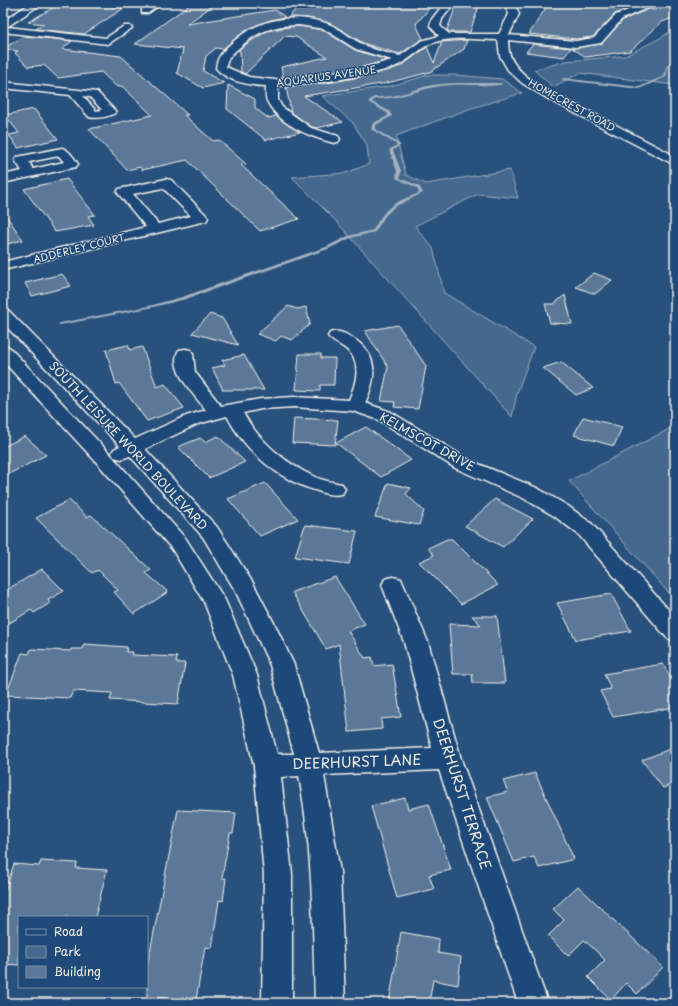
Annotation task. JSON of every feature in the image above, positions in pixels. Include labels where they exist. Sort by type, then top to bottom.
[{"type":"street","points":[[3,14],[21,3]]},
{"type":"street","points":[[3,26],[37,3]]},
{"type":"street","points":[[145,11],[157,3]]},
{"type":"street","points":[[447,3],[448,5],[437,19],[435,26],[447,37]]},
{"type":"street","points":[[503,37],[514,14],[509,3]]},
{"type":"street","name":"AQUARIUS AVENUE","points":[[402,60],[359,47],[334,30],[322,26],[302,23],[276,24],[262,27],[251,32],[220,60],[221,68],[230,75],[251,81],[272,84],[298,82],[376,69],[402,60],[425,43],[447,37],[503,37],[559,44],[584,44],[601,38],[619,17],[653,3]]},
{"type":"street","points":[[3,29],[108,41],[127,28]]},
{"type":"street","name":"HOMECREST ROAD","points":[[503,37],[505,56],[512,68],[526,81],[675,161]]},
{"type":"street","points":[[272,84],[272,100],[278,109],[307,131],[334,140]]},
{"type":"street","points":[[3,86],[74,93]]},
{"type":"street","points":[[659,152],[675,148]]},
{"type":"street","points":[[3,179],[30,173]]},
{"type":"street","name":"ADDERLEY COURT","points":[[3,266],[201,218],[166,183],[124,192],[155,229]]},
{"type":"street","name":"SOUTH LEISURE WORLD BOULEVARD","points":[[3,314],[132,447],[210,532],[245,589],[264,625],[282,665],[309,763],[326,872],[330,1003]]},
{"type":"street","points":[[336,336],[358,350],[366,365],[364,386],[355,406]]},
{"type":"street","points":[[3,351],[105,460],[180,544],[214,600],[244,675],[266,766],[278,874],[277,1003]]},
{"type":"street","points":[[185,354],[186,372],[225,411],[251,440],[280,465],[309,482],[335,489]]},
{"type":"street","name":"KELMSCOT DRIVE","points":[[105,460],[192,420],[225,411],[261,404],[294,402],[355,406],[385,416],[462,464],[530,493],[561,511],[585,529],[675,632]]},
{"type":"street","name":"DEERHURST TERRACE","points":[[392,585],[416,642],[448,759],[533,1003]]},
{"type":"street","name":"DEERHURST LANE","points":[[266,766],[309,763],[448,759]]},
{"type":"green space","points":[[675,28],[674,85],[580,73],[553,87],[534,70],[566,61],[625,56],[664,36]]},
{"type":"green space","points":[[428,75],[454,75],[502,79],[522,93],[469,109],[396,136],[406,175],[426,184],[510,170],[518,198],[478,194],[415,226],[433,248],[444,293],[534,347],[517,393],[512,417],[335,220],[292,177],[346,173],[369,164],[367,145],[353,123],[322,96],[391,86]]},
{"type":"green space","points":[[675,426],[675,600],[569,481]]},
{"type":"building","points":[[61,3],[82,3],[124,8],[84,34],[36,29],[44,24],[28,22]]},
{"type":"building","points":[[192,3],[216,3],[187,24],[275,10],[285,17],[271,20],[248,29],[223,49],[216,48],[206,56],[203,71],[224,83],[203,88],[177,73],[183,49],[135,44]]},
{"type":"building","points":[[317,3],[434,3],[416,24],[423,39],[400,54],[365,44],[331,24],[308,18],[289,17],[295,10],[305,10]]},
{"type":"building","points":[[457,3],[480,3],[470,32],[450,32],[447,30]]},
{"type":"building","points":[[549,3],[626,3],[636,5],[615,14],[593,37],[576,39],[529,34]]},
{"type":"building","points":[[675,3],[675,17],[662,22],[630,51],[586,57],[572,48],[601,44],[623,20],[649,9],[655,10],[666,4]]},
{"type":"building","points":[[299,26],[323,30],[355,50],[387,60],[360,68],[283,77],[281,67],[327,57],[296,37],[285,36],[245,74],[241,72],[240,51],[238,50],[267,31]]},
{"type":"building","points":[[24,36],[72,41],[62,49],[121,56],[188,115],[184,115],[213,141],[219,140],[246,164],[241,165],[299,219],[260,231],[187,160],[142,170],[140,167],[127,170],[89,129],[152,115],[122,86],[117,87],[101,72],[58,78],[44,65],[28,67],[15,53],[18,51],[3,49]]},
{"type":"building","points":[[467,40],[464,49],[430,72],[387,83],[304,96],[343,122],[317,128],[312,127],[291,112],[286,87],[334,82],[389,70],[401,66],[427,47],[434,63],[442,42]]},
{"type":"building","points":[[533,44],[571,48],[564,57],[526,52]]},
{"type":"building","points":[[228,85],[255,99],[255,108],[268,118],[276,116],[300,132],[266,140],[227,109]]},
{"type":"building","points":[[34,109],[58,139],[18,148],[9,135],[19,133],[5,115]]},
{"type":"building","points":[[67,179],[95,215],[88,216],[94,225],[55,232],[24,189]]},
{"type":"building","points":[[3,211],[23,240],[3,245]]},
{"type":"building","points":[[594,273],[612,280],[595,294],[576,287]]},
{"type":"building","points":[[62,274],[71,286],[32,296],[25,283]]},
{"type":"building","points":[[565,295],[572,324],[550,323],[545,304],[554,304]]},
{"type":"building","points":[[288,306],[297,309],[306,307],[310,324],[292,340],[281,336],[276,341],[257,334]]},
{"type":"building","points":[[210,314],[222,318],[238,345],[192,333]]},
{"type":"building","points":[[398,325],[426,366],[418,409],[394,407],[395,402],[381,401],[388,367],[365,331]]},
{"type":"building","points":[[128,345],[130,350],[142,347],[157,387],[165,384],[184,408],[147,421],[119,383],[116,384],[106,350]]},
{"type":"building","points":[[299,354],[321,354],[321,358],[335,358],[334,385],[320,385],[320,391],[296,390]]},
{"type":"building","points":[[244,355],[264,390],[223,390],[212,368],[225,365],[222,360]]},
{"type":"building","points":[[561,362],[593,388],[576,395],[543,368]]},
{"type":"building","points":[[583,417],[622,427],[614,446],[574,435]]},
{"type":"building","points":[[294,418],[338,420],[335,445],[292,443]]},
{"type":"building","points":[[366,427],[411,460],[381,477],[336,443]]},
{"type":"building","points":[[25,436],[46,455],[3,477],[3,447]]},
{"type":"building","points":[[218,436],[245,462],[209,478],[178,447],[200,438],[205,442]]},
{"type":"building","points":[[265,483],[298,519],[260,536],[228,499]]},
{"type":"building","points":[[388,483],[411,488],[406,494],[424,511],[419,525],[375,517]]},
{"type":"building","points":[[495,499],[533,519],[503,547],[465,526]]},
{"type":"building","points":[[69,500],[87,517],[91,515],[151,570],[146,573],[168,592],[134,614],[114,592],[118,590],[98,570],[92,573],[36,518]]},
{"type":"building","points":[[305,525],[357,531],[349,564],[295,557]]},
{"type":"building","points":[[447,539],[452,539],[498,585],[461,604],[419,562],[434,555],[428,548]]},
{"type":"building","points":[[42,569],[64,591],[48,600],[50,603],[34,613],[31,610],[3,627],[3,592]]},
{"type":"building","points":[[335,577],[365,624],[348,631],[365,658],[372,657],[374,666],[392,664],[401,717],[381,719],[382,729],[349,732],[339,644],[326,649],[292,592]]},
{"type":"building","points":[[611,594],[631,631],[576,640],[557,603]]},
{"type":"building","points":[[472,616],[497,616],[505,683],[473,683],[472,674],[453,674],[449,624],[481,625]]},
{"type":"building","points":[[84,644],[127,647],[126,652],[133,652],[132,655],[177,657],[176,663],[185,663],[178,704],[110,700],[112,693],[73,691],[70,698],[6,695],[22,653],[29,654],[31,649],[70,651],[71,649],[82,649]]},
{"type":"building","points":[[663,664],[671,679],[675,679],[675,707],[613,717],[600,691],[611,689],[604,674]]},
{"type":"building","points":[[675,747],[675,783],[663,788],[642,760]]},
{"type":"building","points":[[535,773],[574,859],[539,868],[534,857],[514,862],[487,797],[508,792],[503,781]]},
{"type":"building","points":[[405,798],[408,809],[429,804],[451,870],[429,875],[434,889],[397,898],[371,806]]},
{"type":"building","points":[[178,810],[236,813],[233,833],[230,833],[222,878],[226,878],[223,901],[219,900],[212,948],[205,947],[196,1000],[147,997],[148,962]]},
{"type":"building","points":[[41,861],[77,863],[76,868],[107,870],[95,916],[18,916],[18,965],[3,964],[3,897],[14,864],[39,866]]},
{"type":"building","points":[[578,886],[663,967],[637,994],[626,983],[611,1000],[588,977],[605,960],[584,940],[568,956],[548,936],[564,920],[553,909]]},
{"type":"building","points":[[401,932],[439,939],[438,953],[461,957],[458,985],[433,980],[429,1003],[389,1003]]},
{"type":"waterway","points":[[563,79],[639,88],[665,76],[667,67],[675,58]]},
{"type":"waterway","points":[[60,324],[149,307],[184,298],[327,248],[350,237],[374,231],[384,215],[392,206],[421,193],[418,187],[398,178],[399,171],[391,150],[399,145],[373,129],[374,124],[390,116],[388,112],[370,102],[374,98],[389,98],[442,85],[501,84]]}]
